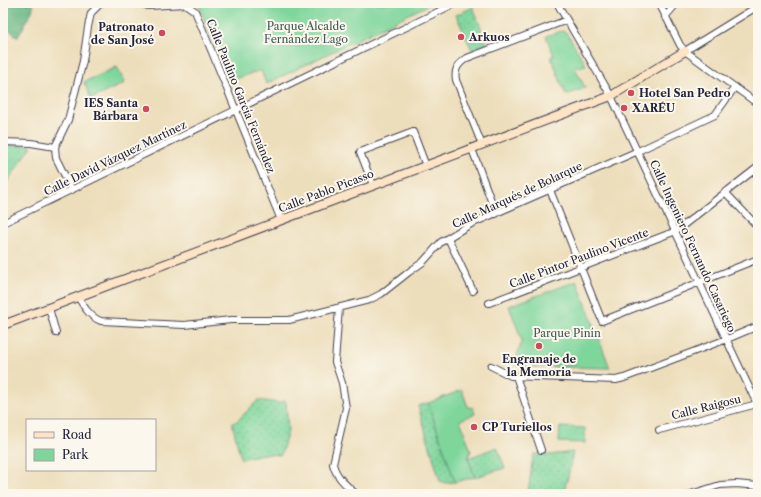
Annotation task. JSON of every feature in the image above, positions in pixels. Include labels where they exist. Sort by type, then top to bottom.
[{"type":"street","points":[[72,190],[56,158],[55,147],[68,120],[83,61],[91,13],[101,3]]},
{"type":"street","name":"Calle Paulino García Fernández","points":[[141,3],[148,6],[185,4],[195,10],[281,220]]},
{"type":"street","name":"Calle David Vázquez Martínez","points":[[3,223],[456,3]]},
{"type":"street","name":"Calle Ingeniero Fernando Casariego","points":[[557,3],[611,96],[758,405]]},
{"type":"street","points":[[658,3],[680,46],[758,104]]},
{"type":"street","points":[[665,17],[677,3]]},
{"type":"street","points":[[685,51],[758,6]]},
{"type":"street","points":[[482,145],[456,80],[455,75],[457,66],[460,62],[467,58],[567,20]]},
{"type":"street","name":"Calle Pablo Picasso","points":[[3,325],[611,96],[685,51]]},
{"type":"street","name":"Calle Marqués de Bolarque","points":[[78,297],[94,318],[101,321],[184,325],[231,320],[289,320],[369,300],[381,294],[423,262],[441,242],[471,224],[638,152],[715,115],[734,87]]},
{"type":"street","points":[[373,185],[360,152],[413,132],[426,166]]},
{"type":"street","points":[[3,142],[30,143],[55,147]]},
{"type":"street","points":[[472,148],[496,214]]},
{"type":"street","name":"Calle Pintor Paulino Vicente","points":[[489,303],[676,231],[758,167]]},
{"type":"street","points":[[550,190],[602,321],[758,259]]},
{"type":"street","points":[[725,192],[758,227]]},
{"type":"street","points":[[448,238],[473,291]]},
{"type":"street","points":[[49,308],[56,333]]},
{"type":"street","points":[[339,308],[335,362],[344,392],[346,408],[333,464],[335,471],[341,480],[356,494]]},
{"type":"street","points":[[491,366],[511,376],[616,380],[758,326]]},
{"type":"street","points":[[516,376],[541,450]]},
{"type":"street","name":"Calle Raigosu","points":[[659,430],[758,405]]},
{"type":"street","points":[[691,494],[720,485],[736,484],[758,486]]},
{"type":"green space","points":[[3,3],[34,3],[32,11],[18,37],[8,29],[3,28]]},
{"type":"green space","name":"Parque Alcalde Fernández Lago","points":[[199,3],[432,3],[266,84],[261,70],[230,81],[200,9]]},
{"type":"green space","points":[[473,7],[487,44],[472,50],[456,15]]},
{"type":"green space","points":[[562,31],[567,33],[586,65],[575,68],[585,88],[566,95],[551,57],[554,56],[546,36]]},
{"type":"green space","points":[[117,67],[125,83],[91,99],[84,82]]},
{"type":"green space","points":[[3,145],[32,146],[3,188]]},
{"type":"green space","name":"Parque Pinín","points":[[577,281],[610,368],[522,366],[514,364],[522,341],[509,306]]},
{"type":"green space","points":[[462,390],[468,407],[473,408],[475,414],[460,420],[471,451],[468,458],[475,477],[455,482],[428,403]]},
{"type":"green space","points":[[258,400],[281,403],[282,401],[286,401],[288,431],[281,455],[263,454],[241,459],[232,423],[237,421]]},
{"type":"green space","points":[[428,403],[455,482],[445,483],[440,481],[418,406]]},
{"type":"green space","points":[[560,427],[585,428],[585,443],[559,442]]},
{"type":"green space","points":[[497,447],[505,468],[475,477],[468,458]]},
{"type":"green space","points":[[573,452],[565,492],[562,492],[562,494],[528,494],[534,454],[550,455]]},
{"type":"place","name":"Patronato de San José","points":[[162,33]]},
{"type":"place","name":"Arkuos","points":[[461,37]]},
{"type":"place","name":"Hotel San Pedro","points":[[631,93]]},
{"type":"place","name":"XARÉU","points":[[624,108]]},
{"type":"place","name":"IES Santa Bárbara","points":[[146,109]]},
{"type":"place","name":"Engranaje de la Memoria","points":[[539,346]]},
{"type":"place","name":"CP Turiellos","points":[[474,427]]}]
